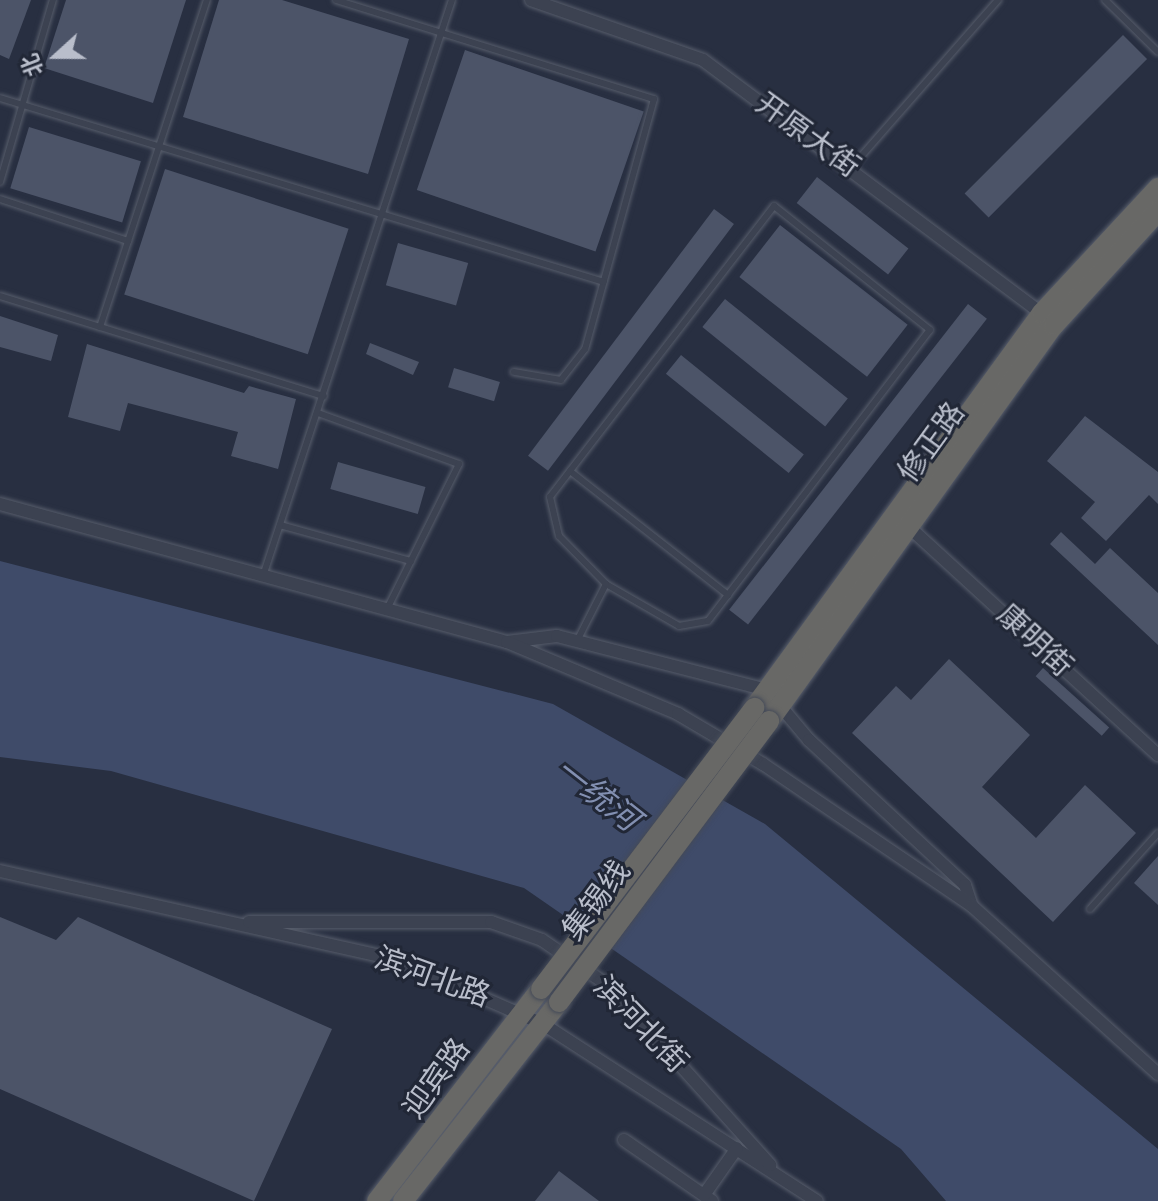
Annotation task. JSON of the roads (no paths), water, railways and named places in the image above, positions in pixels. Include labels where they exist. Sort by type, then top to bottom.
[{"type":"highway","name":"修正路","points":[[775,697],[1048,319],[1158,188]]},
{"type":"highway","name":"修正路","points":[[775,697],[909,527],[1048,319],[1158,211]]},
{"type":"highway","name":"集锡线","points":[[559,1002],[775,697]]},
{"type":"highway","name":"迎宾路","points":[[377,1201],[522,1012],[762,714]]},
{"type":"highway","name":"迎宾路","points":[[403,1201],[559,1002]]},
{"type":"street","name":"开原大街","points":[[531,0],[703,60],[1048,319]]},
{"type":"street","points":[[0,504],[264,573],[507,642],[678,714],[972,906],[1158,1074]]},
{"type":"street","name":"康明街","points":[[909,527],[1158,755]]},
{"type":"street","points":[[507,642],[528,634],[577,641],[775,697],[809,740],[965,885],[972,906]]},
{"type":"street","name":"滨河北路","points":[[0,871],[394,959],[522,1012],[543,1024],[817,1201]]},
{"type":"street","name":"滨河北街","points":[[229,922],[491,922],[542,940],[609,986],[780,1176]]},
{"type":"street","points":[[624,1140],[708,1198],[737,1148]]},
{"type":"lane","points":[[0,182],[53,0]]},
{"type":"lane","points":[[100,327],[207,0]]},
{"type":"lane","points":[[336,0],[654,99],[585,349],[561,380],[514,372]]},
{"type":"lane","points":[[264,573],[384,215],[452,0]]},
{"type":"lane","points":[[850,169],[998,0]]},
{"type":"lane","points":[[1105,0],[1158,52]]},
{"type":"lane","points":[[0,98],[604,282]]},
{"type":"lane","points":[[0,199],[128,241]]},
{"type":"lane","points":[[774,206],[930,330],[708,621],[679,626],[606,584],[559,536],[550,497],[774,206]]},
{"type":"lane","points":[[0,296],[324,396]]},
{"type":"lane","points":[[318,413],[459,464],[388,607]]},
{"type":"lane","points":[[570,471],[728,595]]},
{"type":"lane","points":[[280,525],[411,561]]},
{"type":"lane","points":[[577,641],[606,584]]},
{"type":"lane","points":[[1090,909],[1158,833]]},
{"type":"water","name":"一统河","points":[[0,561],[553,704],[765,824],[1158,1149],[1158,1201],[946,1201],[901,1149],[524,888],[111,771],[0,757]]}]
